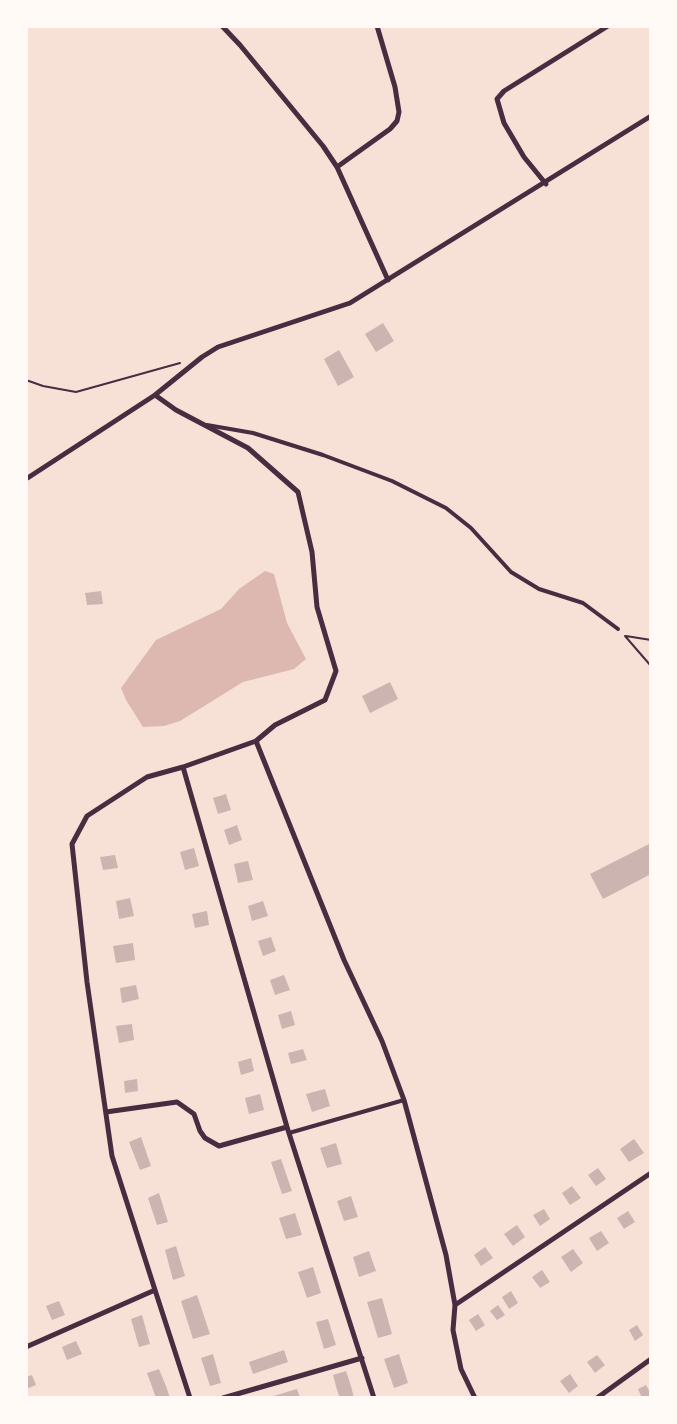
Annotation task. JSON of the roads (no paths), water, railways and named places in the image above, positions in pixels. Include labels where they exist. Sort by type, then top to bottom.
[{"type":"street","points":[[222,26],[323,146],[337,167],[388,280]]},
{"type":"street","points":[[337,167],[390,129],[397,121],[399,112],[397,93],[377,26]]},
{"type":"street","points":[[546,184],[524,157],[504,123],[497,100],[504,92],[608,26]]},
{"type":"street","points":[[26,479],[155,395],[202,357],[218,347],[350,303],[546,184],[651,116]]},
{"type":"street","points":[[155,395],[248,448],[298,492],[312,552],[317,607],[336,671],[325,700],[275,725],[256,741],[183,767],[147,777],[87,816],[72,844],[87,982],[112,1156],[190,1398]]},
{"type":"street","points":[[256,741],[344,960],[382,1041],[404,1100],[446,1255],[455,1304],[452,1330],[461,1369],[475,1398]]},
{"type":"street","points":[[183,767],[288,1130],[374,1398]]},
{"type":"street","points":[[106,1112],[176,1102],[194,1114],[200,1131],[205,1138],[219,1146],[288,1130]]},
{"type":"street","points":[[455,1304],[651,1173]]},
{"type":"street","points":[[26,1347],[155,1290]]},
{"type":"street","points":[[223,1398],[362,1358]]},
{"type":"street","points":[[597,1398],[651,1359]]},
{"type":"lane","points":[[203,424],[253,433],[323,455],[392,481],[446,508],[471,528],[511,572],[539,588],[583,603],[618,628]]},
{"type":"lane","points":[[288,1130],[404,1100]]}]
